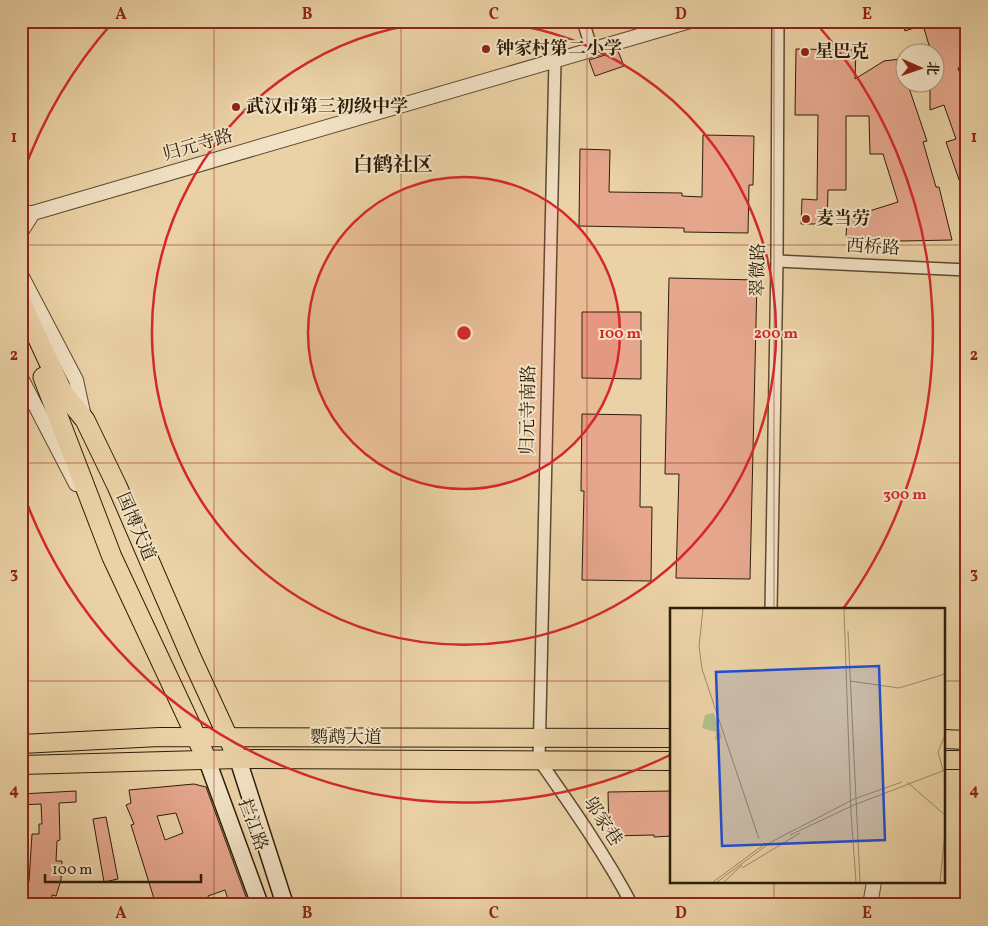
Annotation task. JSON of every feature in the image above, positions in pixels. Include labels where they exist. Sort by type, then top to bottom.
[{"type":"highway","name":"国博大道","points":[[21,302],[58,396],[112,557],[207,760]]},
{"type":"highway","name":"国博大道","points":[[21,331],[58,396],[85,420],[117,486],[227,738],[238,759]]},
{"type":"main road","name":"鹦鹉大道","points":[[21,744],[196,737],[670,738]]},
{"type":"main road","points":[[946,739],[967,740]]},
{"type":"main road","name":"鹦鹉大道","points":[[21,765],[238,759],[670,761]]},
{"type":"main road","name":"拦江路","points":[[238,759],[285,905]]},
{"type":"main road","name":"拦江路","points":[[207,760],[260,905]]},
{"type":"main road","points":[[946,760],[967,760]]},
{"type":"street","points":[[583,21],[592,50]]},
{"type":"street","name":"归元寺路","points":[[27,213],[690,21]]},
{"type":"street","name":"翠微路","points":[[771,608],[777,261],[778,21]]},
{"type":"street","name":"归元寺南路","points":[[540,760],[554,61]]},
{"type":"street","points":[[21,232],[27,213]]},
{"type":"street","name":"西桥路","points":[[777,261],[967,270]]},
{"type":"street","points":[[21,275],[76,380],[85,420]]},
{"type":"street","points":[[21,378],[103,534]]},
{"type":"street","name":"邬家巷","points":[[540,760],[579,816],[632,905]]},
{"type":"street","points":[[870,905],[874,884]]},
{"type":"building","points":[[902,21],[965,21],[967,65],[958,68],[967,94],[967,197],[965,197],[946,142],[956,139],[944,105],[930,110],[930,92],[946,92],[946,42],[928,42],[923,25],[905,31]]},
{"type":"building","points":[[796,49],[856,50],[855,79],[884,61],[896,60],[896,92],[910,92],[927,141],[923,142],[936,187],[939,187],[952,240],[903,241],[846,238],[847,218],[898,202],[883,154],[870,154],[869,116],[846,116],[846,190],[828,190],[827,224],[801,224],[802,199],[817,200],[818,115],[795,115]]},
{"type":"building","points":[[618,51],[624,66],[595,76],[589,60]]},
{"type":"building","points":[[703,135],[754,136],[753,185],[749,185],[748,233],[684,232],[684,228],[579,226],[580,149],[610,150],[609,192],[682,193],[682,196],[702,197]]},
{"type":"building","points":[[669,278],[757,280],[750,579],[676,578],[679,474],[665,474]]},
{"type":"building","points":[[582,312],[641,312],[641,379],[582,378]]},
{"type":"building","points":[[582,414],[641,415],[640,507],[652,507],[651,581],[582,580],[584,491],[581,491]]},
{"type":"building","points":[[194,784],[206,787],[249,905],[230,905],[225,890],[208,896],[211,905],[156,905],[131,825],[134,824],[126,805],[131,803],[129,790]],"holes":[[[176,813],[183,833],[165,840],[157,816]]]},
{"type":"building","points":[[76,791],[76,802],[59,803],[60,840],[57,841],[56,861],[62,861],[61,880],[56,896],[52,895],[50,905],[22,905],[27,882],[29,882],[32,834],[39,834],[39,824],[42,824],[41,804],[21,805],[21,794]]},
{"type":"building","points":[[670,791],[670,836],[609,836],[608,792]]},
{"type":"building","points":[[106,817],[118,879],[104,882],[93,819]]},
{"type":"place","name":"钟家村第二小学","points":[[486,49]]},
{"type":"place","name":"星巴克","points":[[805,52]]},
{"type":"place","name":"武汉市第三初级中学","points":[[236,107]]},
{"type":"place","name":"麦当劳","points":[[806,219]]},
{"type":"district","name":"白鹤社区","points":[[393,166]]}]
